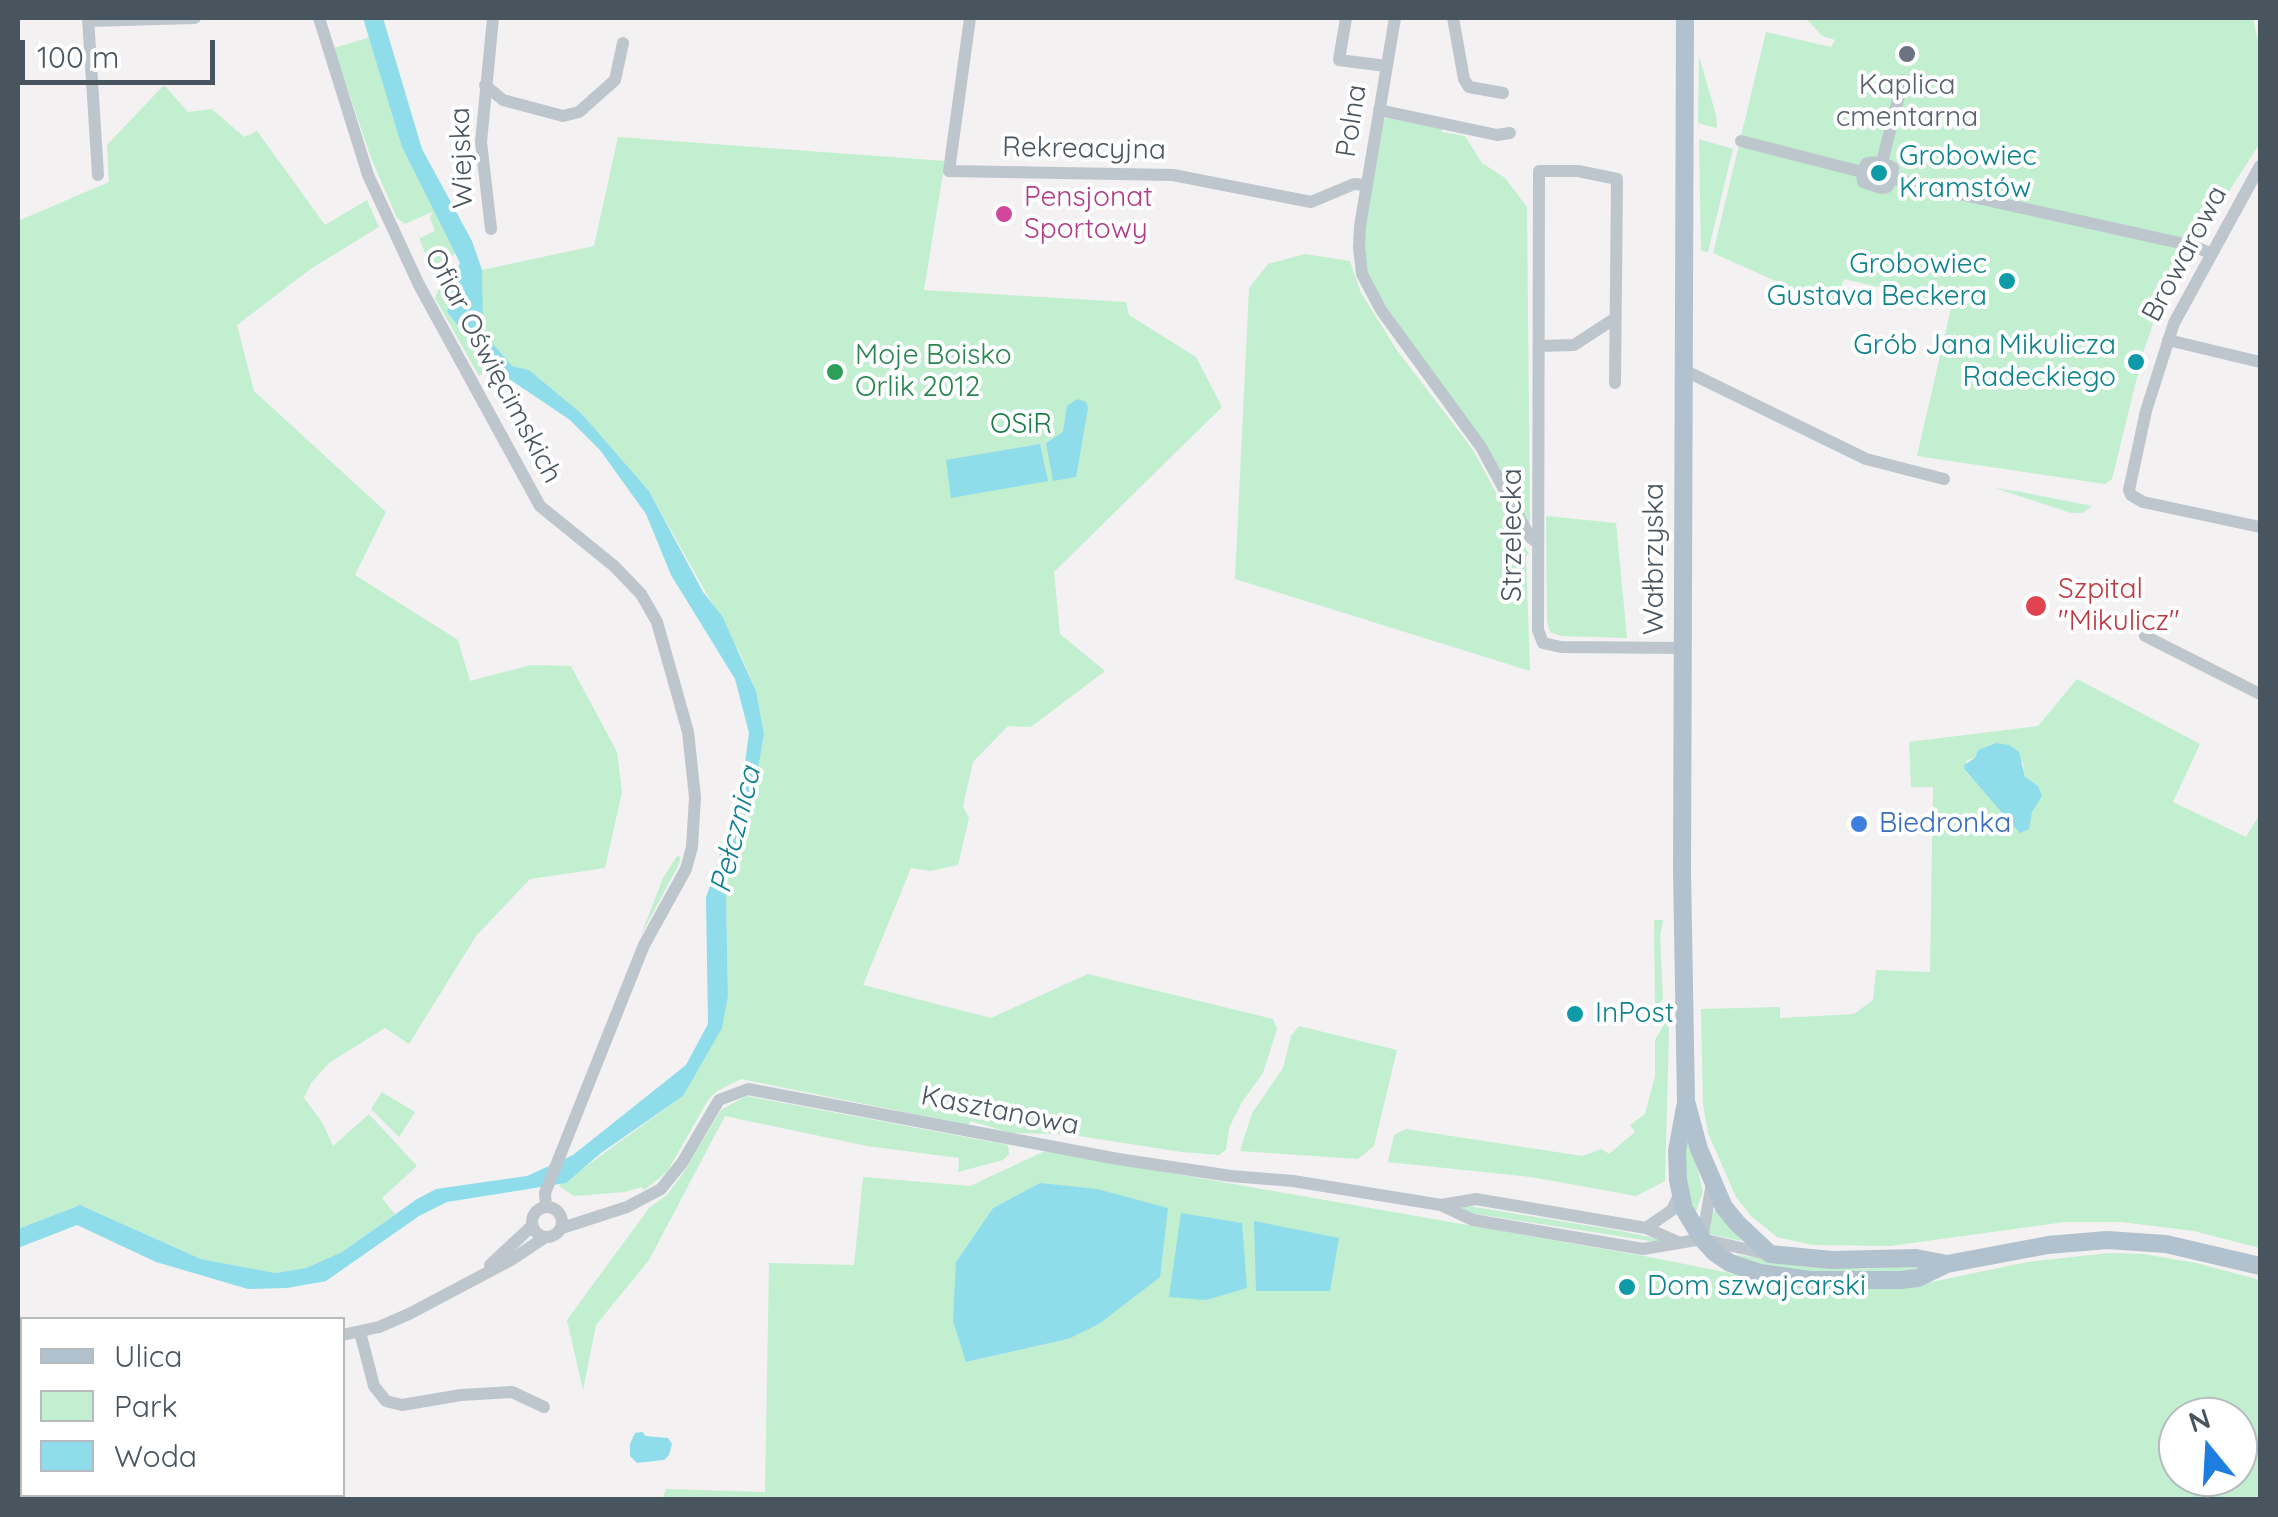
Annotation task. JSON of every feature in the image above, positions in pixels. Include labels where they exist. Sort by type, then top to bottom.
[{"type":"main road","name":"Wałbrzyska","points":[[1685,18],[1686,1101],[1677,1151],[1680,1194],[1689,1221],[1702,1239],[1730,1263],[1810,1280],[1874,1282],[1918,1278],[1947,1264],[2048,1245],[2108,1240],[2166,1244],[2260,1266]]},
{"type":"main road","name":"Wałbrzyska","points":[[1686,1101],[1712,1184],[1736,1223],[1770,1254],[1832,1260],[1916,1258],[1947,1264]]},
{"type":"street","points":[[98,175],[88,19],[195,18]]},
{"type":"street","name":"Ofiar Oświęcimskich","points":[[319,18],[368,174],[419,285],[540,506],[614,566],[641,594],[657,622],[688,732],[695,797],[692,847],[686,869],[644,946],[532,1226],[475,1278]]},
{"type":"street","name":"Wiejska","points":[[491,229],[481,142],[493,18]]},
{"type":"street","name":"Rekreacyjna","points":[[970,18],[949,171],[1174,176],[1311,202],[1354,184],[1366,185]]},
{"type":"street","name":"Polna","points":[[1346,18],[1339,60],[1386,66]]},
{"type":"street","name":"Polna","points":[[1395,18],[1359,246],[1365,282],[1418,364],[1481,447],[1536,542]]},
{"type":"street","points":[[1453,18],[1464,79],[1470,87],[1503,93]]},
{"type":"street","name":"Wiejska","points":[[485,85],[503,100],[562,116],[579,112],[615,80],[622,43]]},
{"type":"street","points":[[1882,162],[1903,80]]},
{"type":"street","points":[[1378,110],[1496,135],[1510,133]]},
{"type":"street","points":[[1741,141],[1862,172]]},
{"type":"street","points":[[1867,162],[1882,162],[1892,168],[1892,179],[1887,188],[1881,188],[1863,182],[1862,172],[1867,162]]},
{"type":"street","name":"Browarowa","points":[[2260,166],[2210,253],[2168,340],[2129,484],[2131,496],[2143,502],[2260,526]]},
{"type":"street","name":"Strzelecka","points":[[1615,383],[1616,178],[1578,171],[1539,170],[1538,630],[1543,643],[1562,646],[1683,648]]},
{"type":"street","points":[[1892,179],[2210,253]]},
{"type":"street","points":[[1539,346],[1574,345],[1614,319]]},
{"type":"street","points":[[2168,340],[2260,362]]},
{"type":"street","points":[[1684,374],[1866,460],[1944,478]]},
{"type":"street","points":[[2144,636],[2260,694]]},
{"type":"street","name":"Kasztanowa","points":[[475,1278],[554,1236],[561,1222],[627,1207],[661,1189],[682,1164],[720,1100],[748,1089],[1118,1159],[1230,1176],[1293,1180],[1441,1205],[1473,1220],[1643,1249],[1702,1239],[1770,1254]]},
{"type":"street","points":[[1702,1239],[1712,1184]]},
{"type":"street","points":[[1646,1228],[1672,1210],[1680,1194]]},
{"type":"street","name":"Kasztanowa","points":[[1441,1205],[1476,1199],[1646,1228],[1682,1244]]},
{"type":"street","points":[[545,1200],[561,1222]]},
{"type":"street","points":[[532,1226],[544,1238]]},
{"type":"street","points":[[345,1335],[409,1314],[475,1278]]},
{"type":"street","points":[[360,1332],[374,1386],[386,1400],[402,1405],[461,1394],[512,1392],[544,1407]]},
{"type":"green space","points":[[1806,18],[2253,18],[2260,51],[2260,143],[2188,255],[2178,252],[2143,353],[2112,479],[2105,484],[1917,456],[1952,304],[1844,279],[1834,307],[1713,253],[1766,32],[1831,47],[1835,40],[1822,36]]},
{"type":"green space","points":[[371,37],[402,147],[456,253],[438,266],[429,264],[416,229],[420,238],[435,231],[432,212],[405,224],[397,218],[371,158],[334,48]]},
{"type":"green space","points":[[1699,56],[1716,115],[1717,128],[1698,123]]},
{"type":"green space","points":[[164,85],[188,112],[212,109],[244,137],[257,131],[325,225],[367,200],[379,227],[312,268],[237,325],[254,391],[386,512],[355,575],[458,640],[470,681],[531,665],[571,666],[617,752],[622,792],[605,868],[530,879],[476,936],[409,1044],[385,1028],[329,1063],[311,1083],[304,1098],[333,1146],[369,1114],[417,1166],[382,1198],[395,1214],[342,1252],[306,1268],[275,1273],[201,1259],[80,1205],[18,1229],[18,221],[109,182],[107,145]]},
{"type":"green space","points":[[1382,120],[1442,127],[1442,132],[1465,136],[1482,163],[1505,178],[1527,207],[1530,528],[1369,280],[1364,250],[1367,204]]},
{"type":"green space","name":"OSiR","points":[[618,137],[945,161],[924,290],[1126,302],[1129,315],[1196,357],[1222,407],[1054,572],[1060,634],[1105,671],[1031,727],[1008,726],[973,762],[963,806],[969,818],[958,865],[931,871],[911,868],[863,985],[991,1018],[1088,974],[1273,1019],[1277,1029],[1263,1073],[1242,1102],[1229,1128],[1226,1150],[1219,1155],[1066,1134],[1011,1133],[971,1121],[968,1125],[741,1079],[708,1100],[667,1172],[644,1190],[642,1187],[574,1196],[559,1186],[683,1096],[728,996],[728,873],[755,787],[764,734],[756,691],[741,655],[649,491],[582,414],[529,370],[512,366],[482,332],[482,270],[594,246]]},
{"type":"green space","points":[[1699,139],[1733,149],[1708,252],[1701,251]]},
{"type":"green space","points":[[1305,254],[1350,261],[1361,293],[1396,349],[1473,450],[1529,554],[1526,556],[1530,671],[1235,579],[1249,288],[1268,264]]},
{"type":"green space","points":[[460,264],[447,312],[490,366],[479,376],[435,298],[446,273]]},
{"type":"green space","points":[[1995,488],[2092,506],[2082,513],[2071,513]]},
{"type":"green space","points":[[1546,516],[1616,523],[1627,638],[1561,636],[1550,632]]},
{"type":"green space","points":[[2077,679],[2200,744],[2173,802],[2246,837],[2260,814],[2260,1248],[2194,1231],[2121,1222],[2065,1222],[1890,1246],[1812,1245],[1777,1237],[1751,1216],[1736,1197],[1708,1133],[1703,1104],[1701,1009],[1780,1007],[1780,1018],[1854,1014],[1873,1000],[1876,970],[1930,972],[1933,787],[1911,787],[1909,742],[2038,726]],"holes":[[[1996,743],[2023,763],[2025,778],[2038,786],[2032,812],[1985,792],[1965,771],[1967,760],[1975,758],[1978,750]]]},
{"type":"green space","points":[[677,856],[681,857],[678,866],[641,935],[663,878]]},
{"type":"green space","points":[[1654,920],[1663,920],[1663,998],[1658,1007],[1655,1007]]},
{"type":"green space","points":[[1665,1023],[1669,1027],[1665,1181],[1636,1196],[1531,1177],[1388,1162],[1394,1135],[1406,1129],[1582,1156],[1602,1149],[1609,1154],[1635,1132],[1630,1125],[1645,1114],[1655,1076],[1655,1040]]},
{"type":"green space","points":[[1299,1026],[1397,1050],[1374,1146],[1358,1159],[1240,1151],[1252,1113],[1283,1068],[1291,1036]]},
{"type":"green space","points":[[382,1092],[415,1112],[399,1137],[371,1109]]},
{"type":"green space","points":[[746,1096],[1008,1145],[1009,1154],[1003,1160],[958,1172],[959,1158],[867,1146],[725,1116],[649,1260],[596,1325],[583,1390],[567,1320],[649,1208],[667,1195],[682,1175],[721,1110]]},
{"type":"green space","points":[[1687,1129],[1703,1191],[1695,1214],[1684,1172]]},
{"type":"green space","points":[[1045,1151],[1790,1285],[1886,1288],[2027,1262],[2109,1253],[2196,1263],[2260,1280],[2260,1499],[662,1500],[666,1489],[765,1492],[769,1263],[854,1265],[863,1177],[970,1186]],"holes":[[[1040,1183],[1068,1339],[967,1362],[956,1262],[993,1208]]]},
{"type":"green space","points":[[1462,1205],[1658,1239],[1657,1242],[1463,1212]]},
{"type":"green space","points":[[1716,1206],[1726,1221],[1742,1241],[1705,1233]]},
{"type":"green space","points":[[1731,1254],[1821,1267],[1865,1269],[1931,1263],[1933,1267],[1880,1274],[1808,1272],[1756,1265]]},
{"type":"water","name":"Pełcznica","points":[[363,18],[383,18],[422,149],[472,241],[482,270],[483,332],[512,366],[529,370],[582,414],[649,491],[703,592],[722,616],[756,691],[764,734],[755,787],[728,873],[728,996],[722,1028],[683,1096],[601,1153],[566,1183],[447,1202],[419,1216],[326,1281],[248,1289],[156,1262],[77,1225],[18,1248],[18,1229],[80,1205],[201,1259],[275,1273],[306,1268],[342,1252],[436,1189],[527,1176],[573,1155],[686,1065],[708,1024],[706,898],[742,785],[749,733],[735,679],[671,575],[646,514],[600,450],[570,420],[490,366],[447,312],[460,263],[402,147]]},
{"type":"water","points":[[1077,399],[1086,402],[1088,408],[1076,477],[1053,481],[1046,443],[1063,432],[1067,406]]},
{"type":"water","points":[[1040,444],[1048,481],[951,498],[946,460]]},
{"type":"water","points":[[1996,743],[2019,752],[2025,777],[2038,786],[2042,796],[2032,812],[2029,829],[2020,833],[1965,770],[1964,765],[1975,758],[1978,750]]},
{"type":"water","points":[[1040,1183],[1097,1189],[1168,1208],[1160,1277],[1099,1324],[1068,1339],[966,1362],[953,1321],[956,1262],[993,1208]]},
{"type":"water","points":[[1181,1213],[1242,1223],[1247,1288],[1206,1300],[1169,1297]]},
{"type":"water","points":[[1254,1221],[1339,1238],[1330,1291],[1256,1291]]},
{"type":"water","points":[[635,1433],[668,1438],[672,1444],[664,1460],[637,1463],[630,1456]]},
{"type":"place","name":"Kaplica cmentarna","points":[[1907,54]]},
{"type":"place","name":"Grobowiec Kramstów","points":[[1879,173]]},
{"type":"place","name":"Pensjonat Sportowy","points":[[1004,214]]},
{"type":"place","name":"Grobowiec Gustava Beckera","points":[[2007,281]]},
{"type":"place","name":"Grób Jana Mikulicza Radeckiego","points":[[2136,362]]},
{"type":"place","name":"Moje Boisko Orlik 2012","points":[[835,372]]},
{"type":"place","name":"Szpital \"Mikulicz\"","points":[[2036,606]]},
{"type":"place","name":"Biedronka","points":[[1859,824]]},
{"type":"place","name":"InPost","points":[[1575,1014]]},
{"type":"place","name":"Dom szwajcarski","points":[[1627,1287]]}]
